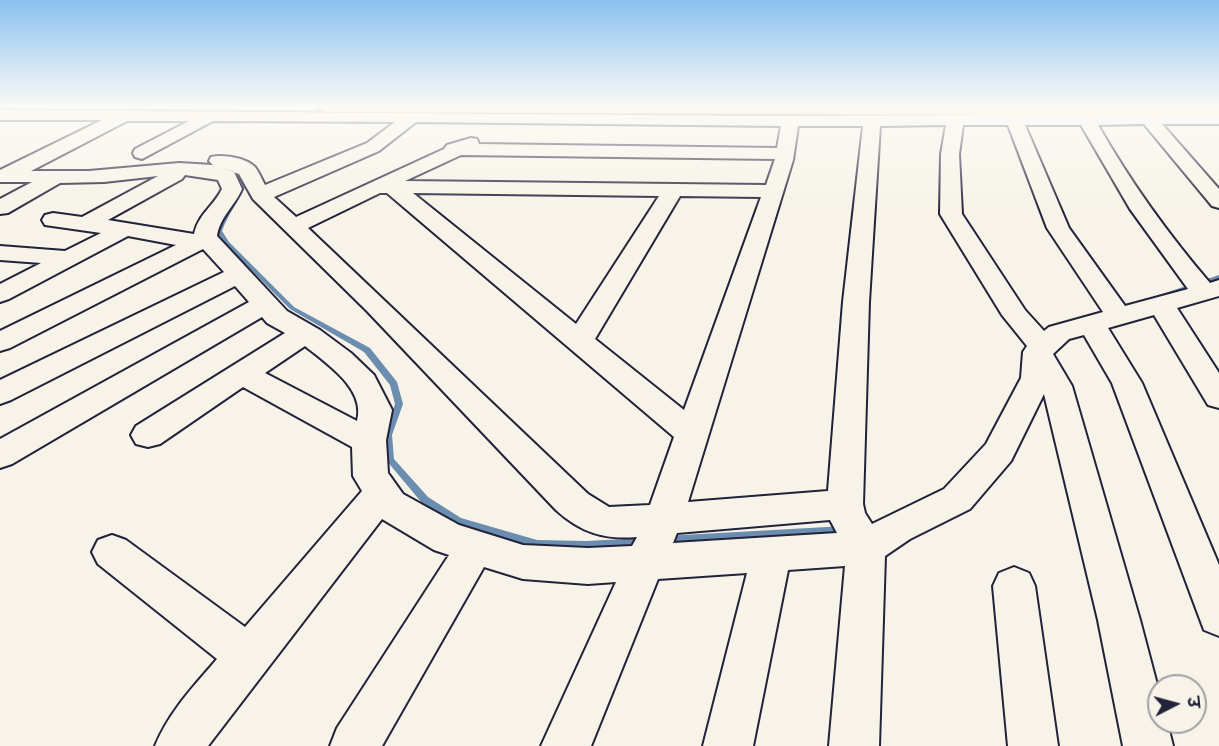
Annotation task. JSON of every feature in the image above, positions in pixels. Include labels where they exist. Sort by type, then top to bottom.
[{"type":"street","points":[[7,172],[71,142]]},
{"type":"street","points":[[142,153],[163,142]]},
{"type":"street","points":[[260,195],[373,147],[379,142]]},
{"type":"street","points":[[294,226],[383,187],[453,149],[471,142]]},
{"type":"street","points":[[566,746],[653,541],[692,434],[774,191],[785,154],[785,142]]},
{"type":"street","points":[[854,746],[856,302],[870,142]]},
{"type":"street","points":[[952,142],[951,213],[1015,315],[1038,345],[1057,386],[1119,620],[1148,746]]},
{"type":"street","points":[[1023,142],[1058,228],[1110,315],[1127,383],[1219,616]]},
{"type":"street","points":[[1038,345],[1059,333],[1110,315],[1161,304],[1204,287],[1149,225],[1099,142]]},
{"type":"street","points":[[1168,142],[1219,202]]},
{"type":"street","points":[[453,149],[785,154]]},
{"type":"street","points":[[7,172],[83,170],[207,160],[232,163],[247,170],[260,195],[376,305],[569,500],[588,516],[600,522],[616,523],[653,541],[772,554],[855,527]]},
{"type":"street","points":[[0,342],[203,241],[208,221],[225,204],[232,189],[227,176],[218,171],[186,169],[58,177],[7,172]]},
{"type":"street","points":[[87,223],[186,169]]},
{"type":"street","points":[[0,208],[58,177]]},
{"type":"street","points":[[383,187],[774,191]]},
{"type":"street","points":[[383,187],[692,434]]},
{"type":"street","points":[[579,342],[674,190]]},
{"type":"street","points":[[53,220],[203,241],[238,274],[277,317],[305,333],[342,360],[363,382],[376,410],[369,440],[371,476],[390,505],[448,538],[523,562],[588,566],[653,541],[855,527],[897,528],[957,499],[999,452],[1036,378],[1038,345]]},
{"type":"street","points":[[0,294],[124,229]]},
{"type":"street","points":[[0,253],[69,258]]},
{"type":"street","points":[[0,393],[238,274]]},
{"type":"street","points":[[0,455],[265,304]]},
{"type":"street","points":[[1161,304],[1219,397]]},
{"type":"street","points":[[148,435],[305,333]]},
{"type":"street","points":[[243,374],[353,435],[369,440]]},
{"type":"street","points":[[180,746],[195,722],[382,492]]},
{"type":"street","points":[[355,746],[475,547]]},
{"type":"street","points":[[112,552],[248,656]]},
{"type":"street","points":[[728,746],[772,554]]},
{"type":"street","points":[[1014,586],[1033,746]]},
{"type":"waterway","points":[[232,170],[238,172],[244,183],[219,231],[227,243],[292,308],[367,350],[394,384],[399,404],[388,435],[390,460],[425,500],[458,521],[537,544],[586,545],[644,542]]},
{"type":"waterway","points":[[1146,301],[1219,277]]},
{"type":"waterway","points":[[665,540],[845,530]]}]
